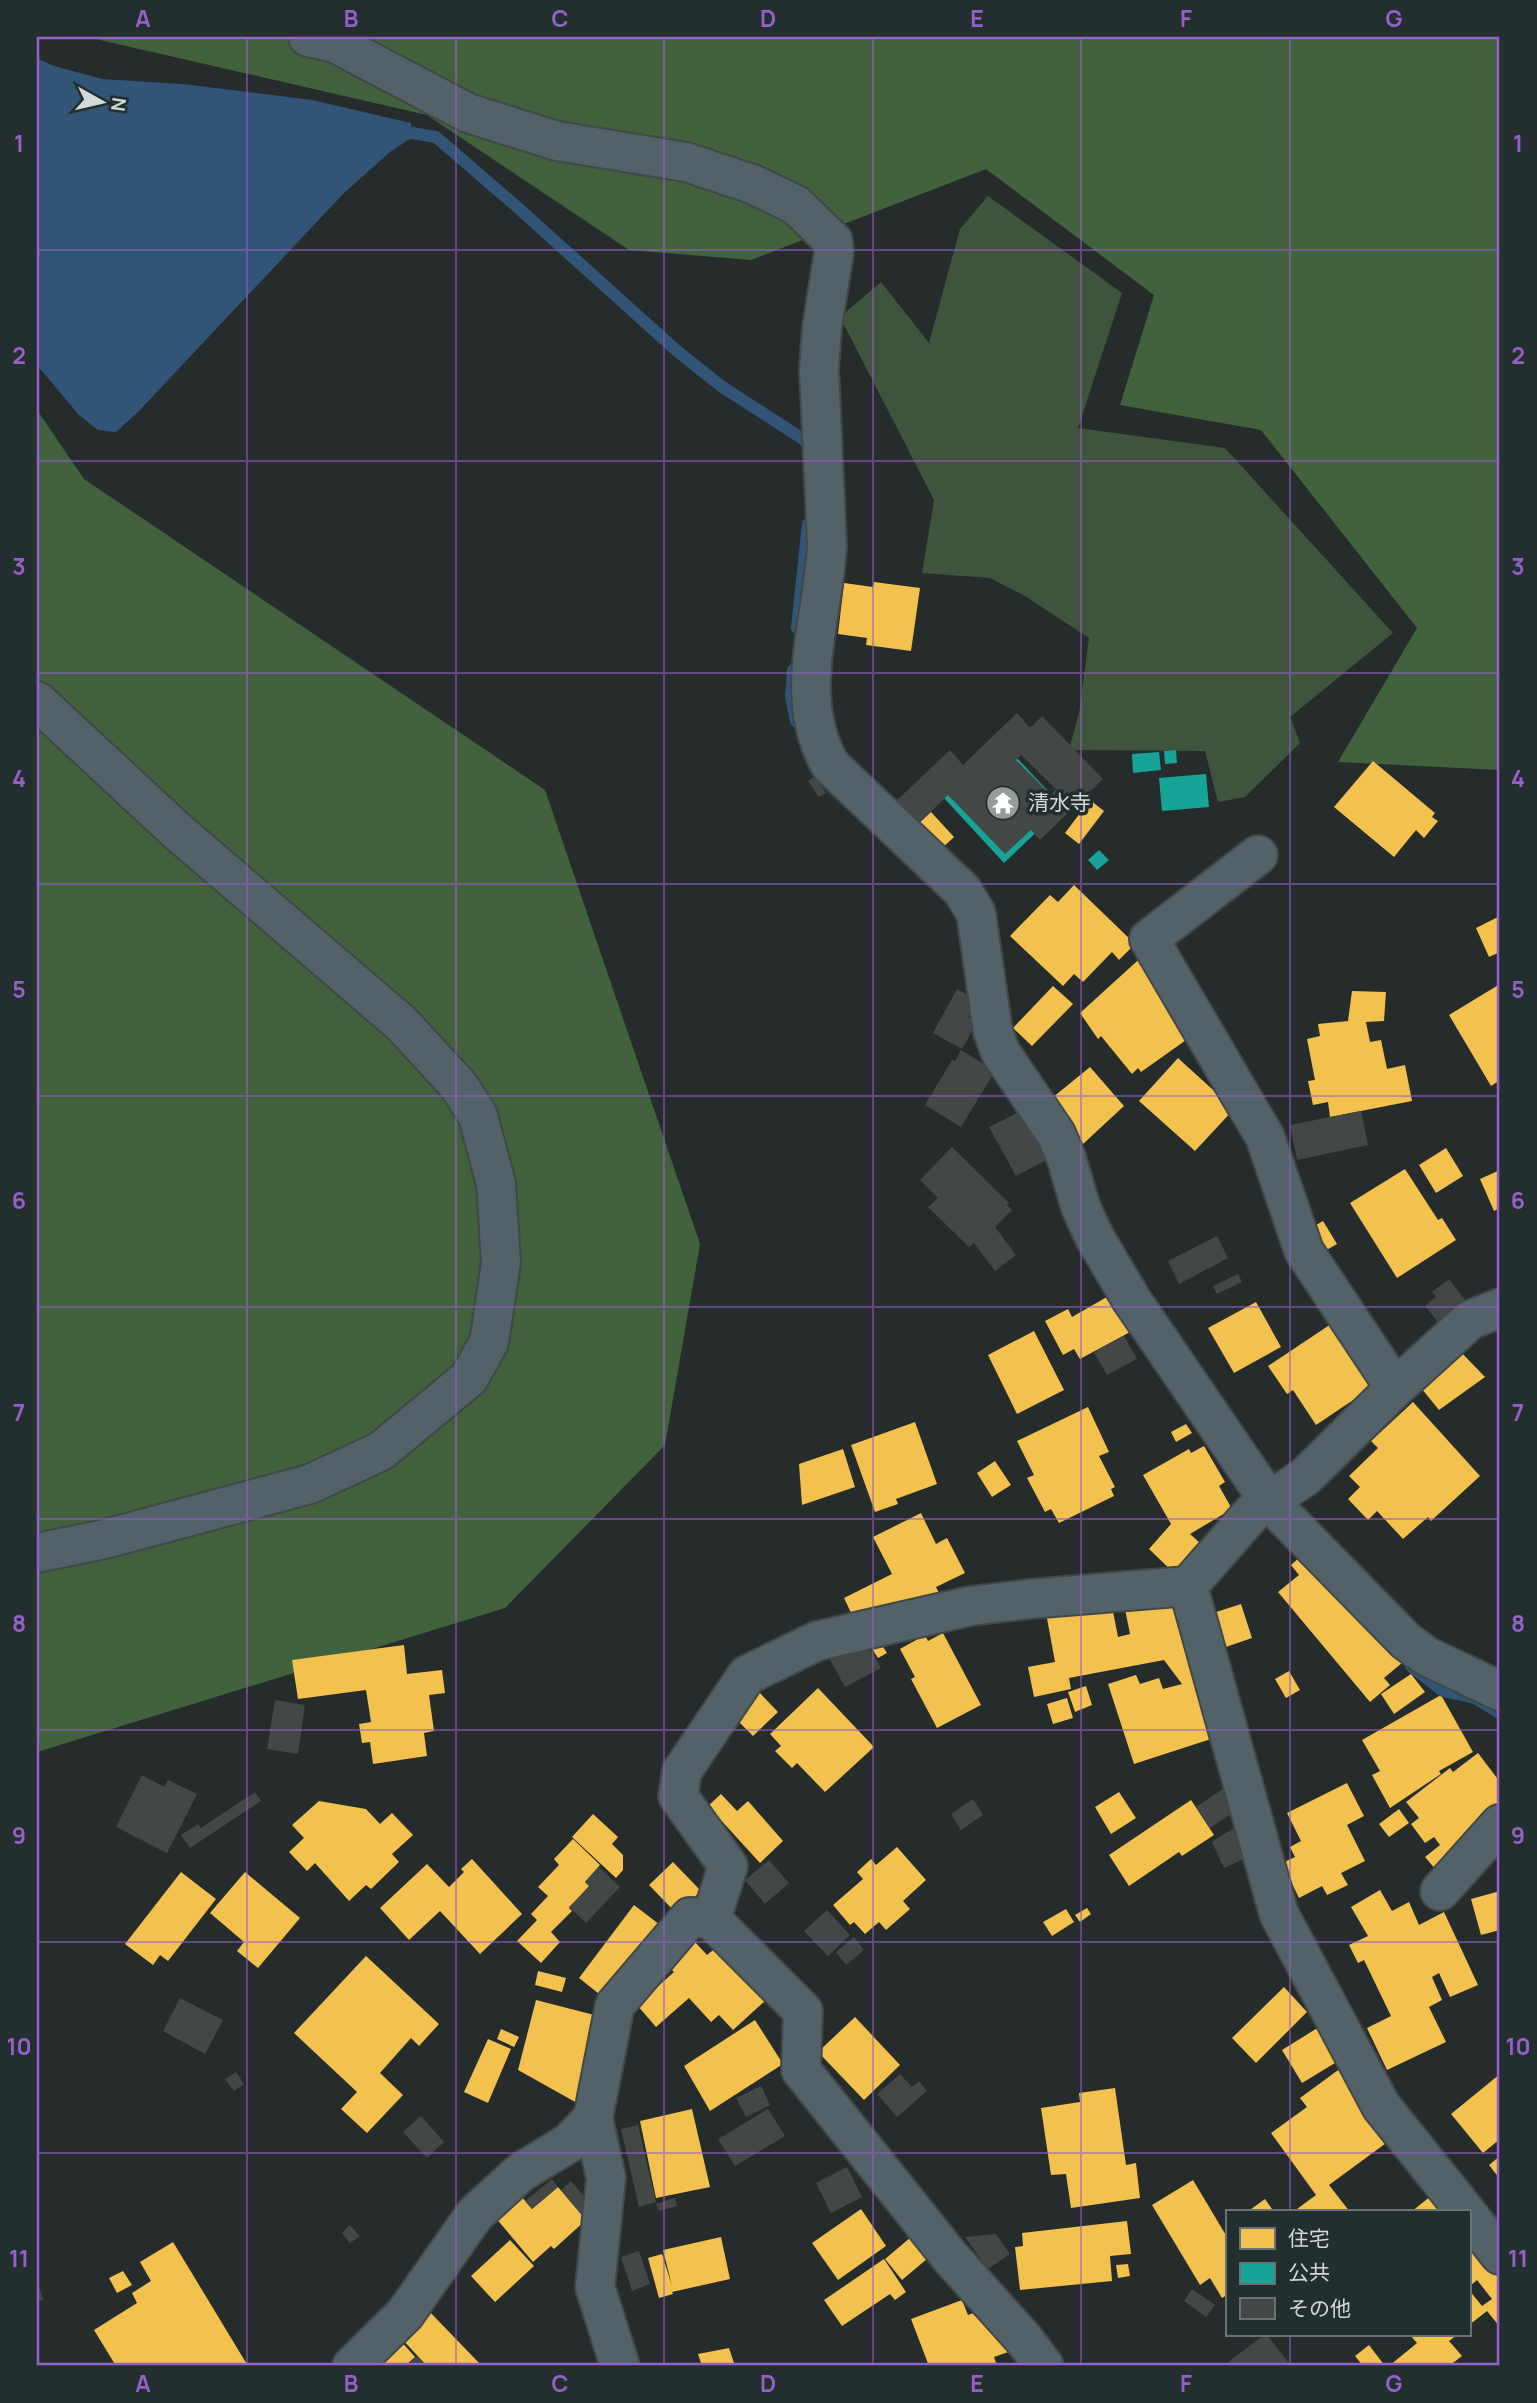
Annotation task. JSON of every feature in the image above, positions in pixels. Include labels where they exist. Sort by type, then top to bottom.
[{"type":"street","points":[[308,37],[335,43],[468,113],[557,141],[686,162],[752,184],[796,205],[833,241],[834,252],[818,369],[827,546],[810,690],[812,719],[821,748],[831,766],[971,901],[976,913],[993,1032],[1001,1053],[1056,1134],[1066,1157],[1081,1208],[1101,1248],[1132,1299],[1269,1501],[1406,1642],[1426,1656],[1500,1691]]},
{"type":"street","points":[[37,702],[177,831],[402,1024],[459,1086],[478,1116],[496,1184],[501,1262],[489,1342],[469,1378],[381,1451],[310,1483],[105,1539],[37,1553]]},
{"type":"street","points":[[1258,855],[1149,939],[1265,1137],[1304,1251],[1395,1388]]},
{"type":"street","points":[[711,1919],[728,1866],[678,1796],[682,1770],[747,1675],[817,1641],[970,1606],[1188,1587],[1252,1513],[1306,1476],[1395,1388],[1470,1320],[1500,1308]]},
{"type":"street","points":[[1188,1587],[1279,1914],[1381,2106],[1464,2210]]},
{"type":"street","points":[[1440,1891],[1500,1824]]},
{"type":"street","points":[[620,2366],[595,2287],[606,2178],[593,2118],[615,2005],[690,1917],[711,1919],[803,2011],[801,2070],[951,2258],[1022,2337],[1044,2366]]},
{"type":"street","points":[[352,2366],[405,2314],[475,2214],[521,2172],[569,2143],[593,2118]]},
{"type":"street","points":[[1470,2218],[1500,2255]]},
{"type":"green space","points":[[87,37],[1500,37],[1500,770],[1338,762],[1417,628],[1261,430],[1120,405],[1154,295],[986,169],[751,260],[629,250],[427,115]]},
{"type":"green space","points":[[988,196],[1122,293],[1078,428],[1225,448],[1393,633],[1290,717],[1300,743],[1245,797],[1218,802],[1205,751],[1069,750],[1079,713],[1089,638],[1025,596],[990,578],[922,573],[934,500],[840,317],[881,282],[929,343],[960,229]]},
{"type":"green space","points":[[37,410],[84,479],[545,790],[700,1244],[665,1445],[505,1608],[37,1752]]},
{"type":"water","points":[[37,58],[51,65],[102,79],[182,84],[312,100],[411,123],[411,138],[390,152],[344,193],[139,411],[116,432],[98,430],[79,415],[37,365]]},
{"type":"building: 住宅","points":[[874,582],[920,588],[911,651],[866,645],[867,638],[838,634],[844,583],[873,587]]},
{"type":"building: 住宅","points":[[1373,761],[1435,813],[1432,817],[1438,821],[1424,838],[1416,830],[1394,857],[1334,807]]},
{"type":"building: 住宅","points":[[1090,800],[1104,811],[1079,844],[1065,833]]},
{"type":"building: 住宅","points":[[931,812],[954,837],[939,851],[916,826]]},
{"type":"building: 住宅","points":[[1074,885],[1135,944],[1119,960],[1112,952],[1083,982],[1074,974],[1063,986],[1010,936],[1050,895],[1058,902]]},
{"type":"building: 住宅","points":[[1500,916],[1500,952],[1489,957],[1476,928]]},
{"type":"building: 住宅","points":[[1146,953],[1196,1033],[1141,1072],[1138,1068],[1132,1074],[1101,1036],[1098,1039],[1080,1013]]},
{"type":"building: 住宅","points":[[1500,984],[1500,1080],[1491,1086],[1449,1015]]},
{"type":"building: 住宅","points":[[1053,986],[1073,1004],[1032,1046],[1013,1028]]},
{"type":"building: 住宅","points":[[1352,991],[1386,992],[1384,1021],[1366,1022],[1370,1042],[1381,1040],[1387,1069],[1405,1065],[1412,1101],[1330,1117],[1328,1102],[1313,1105],[1308,1081],[1315,1080],[1307,1039],[1320,1036],[1318,1024],[1348,1021]]},
{"type":"building: 住宅","points":[[1178,1058],[1234,1109],[1195,1151],[1139,1101]]},
{"type":"building: 住宅","points":[[1090,1067],[1124,1106],[1083,1144],[1062,1121],[1052,1098]]},
{"type":"building: 住宅","points":[[1446,1148],[1463,1176],[1436,1193],[1419,1165]]},
{"type":"building: 住宅","points":[[1405,1169],[1438,1220],[1442,1218],[1456,1240],[1397,1278],[1350,1203]]},
{"type":"building: 住宅","points":[[1500,1170],[1500,1208],[1494,1211],[1480,1179]]},
{"type":"building: 住宅","points":[[1323,1221],[1337,1244],[1323,1252],[1309,1229]]},
{"type":"building: 住宅","points":[[1112,1294],[1132,1331],[1080,1359],[1074,1349],[1063,1355],[1045,1321],[1068,1309],[1072,1317]]},
{"type":"building: 住宅","points":[[1256,1302],[1281,1347],[1234,1373],[1208,1328]]},
{"type":"building: 住宅","points":[[1331,1324],[1377,1384],[1316,1425],[1293,1390],[1287,1394],[1268,1366]]},
{"type":"building: 住宅","points":[[1034,1331],[1064,1390],[1017,1414],[988,1355]]},
{"type":"building: 住宅","points":[[1458,1349],[1485,1377],[1439,1410],[1417,1383]]},
{"type":"building: 住宅","points":[[1413,1402],[1480,1476],[1431,1521],[1428,1517],[1403,1539],[1377,1511],[1368,1520],[1348,1499],[1360,1487],[1349,1476],[1378,1448],[1371,1441]]},
{"type":"building: 住宅","points":[[1088,1407],[1109,1452],[1099,1456],[1115,1487],[1111,1489],[1114,1496],[1059,1523],[1051,1509],[1045,1512],[1027,1478],[1034,1475],[1017,1441]]},
{"type":"building: 住宅","points":[[915,1422],[937,1484],[896,1499],[898,1504],[875,1512],[851,1445]]},
{"type":"building: 住宅","points":[[1186,1424],[1192,1433],[1176,1442],[1171,1432]]},
{"type":"building: 住宅","points":[[1204,1446],[1225,1482],[1219,1486],[1232,1509],[1190,1534],[1200,1543],[1174,1573],[1149,1549],[1171,1524],[1143,1475],[1189,1449],[1191,1453]]},
{"type":"building: 住宅","points":[[843,1449],[855,1487],[802,1505],[799,1464]]},
{"type":"building: 住宅","points":[[995,1461],[1011,1485],[992,1497],[977,1473]]},
{"type":"building: 住宅","points":[[921,1513],[936,1544],[947,1538],[965,1573],[936,1587],[940,1595],[874,1618],[870,1609],[853,1617],[844,1598],[892,1574],[873,1537]]},
{"type":"building: 住宅","points":[[1310,1548],[1403,1662],[1384,1678],[1390,1685],[1370,1702],[1278,1592],[1299,1575],[1291,1565]]},
{"type":"building: 住宅","points":[[1179,1593],[1210,1699],[1199,1702],[1211,1739],[1134,1764],[1108,1684],[1136,1675],[1140,1684],[1159,1678],[1163,1689],[1182,1684],[1164,1660],[1069,1678],[1071,1689],[1034,1697],[1028,1667],[1055,1662],[1046,1613],[1111,1601],[1118,1637],[1130,1634],[1124,1604]]},
{"type":"building: 住宅","points":[[1241,1604],[1252,1638],[1220,1649],[1207,1615]]},
{"type":"building: 住宅","points":[[943,1633],[981,1705],[937,1728],[911,1679],[915,1677],[900,1649],[925,1635],[928,1641]]},
{"type":"building: 住宅","points":[[880,1642],[887,1653],[878,1658],[871,1647]]},
{"type":"building: 住宅","points":[[404,1645],[407,1674],[442,1670],[445,1693],[429,1695],[434,1731],[424,1733],[427,1756],[373,1764],[370,1742],[362,1743],[359,1724],[371,1722],[366,1690],[298,1699],[292,1660]]},
{"type":"building: 住宅","points":[[1289,1671],[1300,1690],[1286,1698],[1275,1679]]},
{"type":"building: 住宅","points":[[1411,1674],[1425,1692],[1394,1714],[1381,1694]]},
{"type":"building: 住宅","points":[[1086,1686],[1092,1705],[1075,1712],[1068,1692]]},
{"type":"building: 住宅","points":[[818,1688],[874,1747],[825,1792],[797,1763],[792,1768],[775,1751],[781,1746],[770,1734]]},
{"type":"building: 住宅","points":[[758,1691],[778,1712],[753,1736],[733,1716]]},
{"type":"building: 住宅","points":[[1441,1695],[1473,1752],[1439,1771],[1441,1774],[1390,1808],[1372,1775],[1380,1771],[1362,1740]]},
{"type":"building: 住宅","points":[[1067,1698],[1073,1718],[1053,1724],[1047,1704]]},
{"type":"building: 住宅","points":[[1478,1753],[1500,1782],[1500,1809],[1437,1871],[1425,1857],[1440,1845],[1434,1837],[1425,1843],[1411,1824],[1419,1818],[1406,1802],[1450,1768],[1453,1772]]},
{"type":"building: 住宅","points":[[1347,1783],[1364,1816],[1347,1825],[1365,1861],[1341,1873],[1348,1885],[1327,1895],[1322,1886],[1299,1898],[1282,1863],[1295,1857],[1290,1847],[1301,1841],[1287,1813]]},
{"type":"building: 住宅","points":[[1119,1792],[1136,1818],[1111,1834],[1095,1807]]},
{"type":"building: 住宅","points":[[721,1794],[737,1811],[748,1801],[783,1841],[760,1863],[708,1806]]},
{"type":"building: 住宅","points":[[1191,1800],[1214,1835],[1182,1856],[1179,1852],[1129,1886],[1109,1855]]},
{"type":"building: 住宅","points":[[319,1801],[366,1809],[380,1824],[392,1813],[413,1835],[392,1854],[399,1862],[371,1889],[366,1885],[349,1901],[315,1863],[307,1871],[289,1852],[304,1838],[292,1825]]},
{"type":"building: 住宅","points":[[1399,1809],[1409,1823],[1389,1837],[1379,1824]]},
{"type":"building: 住宅","points":[[593,1814],[618,1837],[612,1844],[623,1855],[623,1870],[616,1878],[572,1837]]},
{"type":"building: 住宅","points":[[573,1839],[600,1865],[585,1882],[589,1886],[569,1908],[572,1911],[551,1932],[560,1942],[541,1963],[517,1941],[537,1920],[531,1914],[548,1896],[538,1887],[559,1865],[554,1859]]},
{"type":"building: 住宅","points":[[897,1847],[926,1880],[903,1901],[910,1909],[886,1930],[879,1922],[865,1934],[854,1922],[850,1925],[833,1905],[863,1879],[857,1872],[871,1859],[876,1865]]},
{"type":"building: 住宅","points":[[472,1859],[522,1914],[480,1954],[440,1911],[409,1940],[380,1908],[427,1864],[449,1887],[464,1872],[461,1869]]},
{"type":"building: 住宅","points":[[673,1862],[701,1891],[677,1914],[649,1885]]},
{"type":"building: 住宅","points":[[181,1872],[216,1899],[168,1961],[160,1955],[153,1965],[125,1944]]},
{"type":"building: 住宅","points":[[245,1872],[300,1918],[258,1968],[237,1951],[244,1942],[210,1913]]},
{"type":"building: 住宅","points":[[1380,1890],[1392,1911],[1409,1902],[1419,1925],[1444,1912],[1478,1985],[1450,1997],[1439,1973],[1432,1977],[1442,2000],[1429,2007],[1446,2042],[1387,2070],[1367,2028],[1391,2016],[1364,1960],[1358,1963],[1349,1945],[1368,1936],[1351,1907]]},
{"type":"building: 住宅","points":[[1500,1891],[1500,1930],[1481,1935],[1471,1899]]},
{"type":"building: 住宅","points":[[634,1905],[664,1928],[608,2001],[579,1978]]},
{"type":"building: 住宅","points":[[1087,1908],[1091,1914],[1080,1922],[1075,1915]]},
{"type":"building: 住宅","points":[[1066,1909],[1074,1922],[1052,1936],[1043,1922]]},
{"type":"building: 住宅","points":[[695,1942],[707,1955],[718,1946],[766,2000],[733,2030],[719,2015],[711,2022],[689,1998],[656,2027],[637,2005],[674,1972],[668,1966]]},
{"type":"building: 住宅","points":[[366,1956],[439,2024],[419,2046],[411,2038],[380,2073],[403,2095],[367,2133],[341,2109],[357,2092],[294,2033]]},
{"type":"building: 住宅","points":[[538,1971],[566,1978],[562,1992],[535,1985]]},
{"type":"building: 住宅","points":[[1284,1987],[1307,2012],[1256,2063],[1232,2038]]},
{"type":"building: 住宅","points":[[536,2000],[602,2017],[586,2108],[518,2070]]},
{"type":"building: 住宅","points":[[855,2017],[900,2065],[864,2100],[818,2052]]},
{"type":"building: 住宅","points":[[755,2020],[783,2064],[710,2111],[684,2066]]},
{"type":"building: 住宅","points":[[1319,2027],[1340,2060],[1302,2083],[1282,2050]]},
{"type":"building: 住宅","points":[[501,2029],[519,2037],[514,2047],[497,2039]]},
{"type":"building: 住宅","points":[[488,2039],[511,2049],[488,2103],[464,2092]]},
{"type":"building: 住宅","points":[[1345,2065],[1397,2135],[1329,2185],[1348,2210],[1296,2210],[1316,2195],[1271,2133],[1307,2107],[1300,2098]]},
{"type":"building: 住宅","points":[[1500,2074],[1500,2139],[1483,2153],[1451,2114]]},
{"type":"building: 住宅","points":[[1115,2088],[1126,2165],[1136,2163],[1140,2198],[1071,2208],[1066,2174],[1051,2175],[1041,2108],[1080,2102],[1079,2093]]},
{"type":"building: 住宅","points":[[692,2109],[710,2187],[656,2198],[640,2121]]},
{"type":"building: 住宅","points":[[1500,2156],[1500,2179],[1489,2165]]},
{"type":"building: 住宅","points":[[1193,2180],[1226,2235],[1226,2296],[1222,2298],[1210,2278],[1200,2285],[1152,2205]]},
{"type":"building: 住宅","points":[[558,2187],[586,2220],[554,2249],[551,2246],[533,2262],[495,2217],[521,2196],[532,2209]]},
{"type":"building: 住宅","points":[[1437,2191],[1452,2210],[1413,2210]]},
{"type":"building: 住宅","points":[[1265,2199],[1273,2210],[1250,2210]]},
{"type":"building: 住宅","points":[[861,2209],[886,2246],[838,2280],[812,2243]]},
{"type":"building: 住宅","points":[[1127,2221],[1131,2254],[1110,2256],[1112,2281],[1020,2290],[1015,2247],[1023,2246],[1022,2233]]},
{"type":"building: 住宅","points":[[1470,2231],[1500,2269],[1500,2327],[1487,2311],[1470,2324],[1470,2291],[1482,2306],[1492,2299],[1477,2280],[1470,2286]]},
{"type":"building: 住宅","points":[[917,2232],[934,2253],[902,2280],[885,2259]]},
{"type":"building: 住宅","points":[[721,2237],[730,2279],[672,2292],[673,2294],[659,2298],[648,2258],[662,2254],[672,2286],[663,2250]]},
{"type":"building: 住宅","points":[[510,2240],[534,2266],[495,2302],[471,2276]]},
{"type":"building: 住宅","points":[[173,2242],[248,2366],[116,2366],[94,2330],[137,2303],[132,2293],[151,2281],[140,2262]]},
{"type":"building: 住宅","points":[[884,2259],[906,2292],[895,2300],[890,2294],[842,2326],[824,2300]]},
{"type":"building: 住宅","points":[[1128,2264],[1130,2276],[1118,2278],[1116,2265]]},
{"type":"building: 住宅","points":[[123,2271],[132,2285],[117,2293],[109,2278]]},
{"type":"building: 住宅","points":[[962,2300],[968,2315],[982,2310],[1011,2351],[994,2357],[997,2366],[929,2366],[911,2319]]},
{"type":"building: 住宅","points":[[426,2308],[482,2366],[427,2366],[401,2338]]},
{"type":"building: 住宅","points":[[1411,2336],[1456,2336],[1449,2341],[1462,2356],[1449,2366],[1389,2366],[1417,2343]]},
{"type":"building: 住宅","points":[[400,2340],[415,2357],[405,2366],[372,2366]]},
{"type":"building: 住宅","points":[[1369,2345],[1385,2366],[1363,2366],[1355,2356]]},
{"type":"building: 住宅","points":[[729,2348],[735,2366],[702,2366],[698,2354]]},
{"type":"building: 公共","name":"清水寺","points":[[1002,742],[1063,807],[1004,863],[944,798]]},
{"type":"building: 公共","points":[[1176,750],[1177,763],[1165,764],[1164,751]]},
{"type":"building: 公共","points":[[1159,752],[1161,770],[1133,773],[1132,754]]},
{"type":"building: 公共","points":[[1206,774],[1209,807],[1162,811],[1159,778]]},
{"type":"building: 公共","points":[[1099,850],[1109,860],[1097,870],[1088,860]]},
{"type":"building: その他","points":[[1017,713],[1030,728],[1042,716],[1103,779],[1040,840],[1031,830],[1005,854],[948,795],[916,826],[894,803],[950,750],[963,765]],"holes":[[[1021,755],[1056,789],[1051,795],[1016,760]]]},
{"type":"building: その他","points":[[815,776],[826,793],[819,797],[808,781]]},
{"type":"building: その他","points":[[957,989],[977,1000],[968,1017],[977,1022],[962,1049],[933,1033]]},
{"type":"building: その他","points":[[961,1050],[995,1071],[961,1127],[925,1105]]},
{"type":"building: その他","points":[[1021,1111],[1047,1160],[1016,1176],[989,1127]]},
{"type":"building: その他","points":[[1361,1111],[1368,1145],[1297,1160],[1290,1125]]},
{"type":"building: その他","points":[[952,1147],[1009,1203],[1007,1205],[1012,1210],[995,1227],[1016,1255],[995,1271],[974,1243],[969,1247],[928,1207],[938,1198],[920,1180]]},
{"type":"building: その他","points":[[1217,1236],[1228,1258],[1179,1284],[1168,1261]]},
{"type":"building: その他","points":[[1238,1274],[1242,1282],[1217,1294],[1213,1286]]},
{"type":"building: その他","points":[[1449,1279],[1468,1304],[1440,1325],[1425,1306],[1436,1297],[1432,1292]]},
{"type":"building: その他","points":[[1124,1336],[1137,1359],[1107,1375],[1094,1352]]},
{"type":"building: その他","points":[[864,1638],[881,1668],[845,1687],[829,1658]]},
{"type":"building: その他","points":[[275,1700],[305,1705],[298,1754],[267,1749]]},
{"type":"building: その他","points":[[142,1775],[164,1787],[168,1780],[197,1794],[167,1853],[116,1827]]},
{"type":"building: その他","points":[[1226,1787],[1240,1808],[1210,1828],[1196,1807]]},
{"type":"building: その他","points":[[255,1792],[261,1801],[190,1848],[181,1835],[198,1824],[201,1828]]},
{"type":"building: その他","points":[[973,1799],[983,1815],[961,1830],[951,1814]]},
{"type":"building: その他","points":[[1247,1819],[1257,1853],[1224,1868],[1212,1842]]},
{"type":"building: その他","points":[[769,1860],[789,1883],[765,1904],[745,1880]]},
{"type":"building: その他","points":[[599,1867],[620,1887],[586,1923],[569,1907],[590,1886],[585,1882]]},
{"type":"building: その他","points":[[827,1910],[850,1935],[828,1956],[804,1931]]},
{"type":"building: その他","points":[[854,1937],[864,1950],[846,1965],[836,1952]]},
{"type":"building: その他","points":[[180,1998],[223,2020],[205,2054],[163,2031]]},
{"type":"building: その他","points":[[236,2072],[244,2084],[234,2091],[225,2079]]},
{"type":"building: その他","points":[[900,2074],[912,2087],[919,2081],[927,2091],[897,2117],[877,2094]]},
{"type":"building: その他","points":[[761,2086],[770,2105],[746,2117],[736,2098]]},
{"type":"building: その他","points":[[768,2109],[785,2136],[735,2166],[718,2139]]},
{"type":"building: その他","points":[[421,2116],[444,2142],[427,2158],[403,2132]]},
{"type":"building: その他","points":[[638,2125],[656,2202],[639,2207],[621,2129]]},
{"type":"building: その他","points":[[847,2167],[862,2197],[831,2213],[816,2183]]},
{"type":"building: その他","points":[[552,2179],[558,2187],[532,2209],[525,2201]]},
{"type":"building: その他","points":[[571,2181],[591,2205],[586,2220],[561,2190]]},
{"type":"building: その他","points":[[675,2198],[677,2206],[659,2211],[656,2204]]},
{"type":"building: その他","points":[[350,2225],[360,2236],[350,2243],[342,2233]]},
{"type":"building: その他","points":[[996,2234],[1010,2254],[988,2269],[965,2237]]},
{"type":"building: その他","points":[[639,2251],[650,2284],[632,2291],[621,2257]]},
{"type":"building: その他","points":[[37,2278],[43,2300],[37,2301]]},
{"type":"building: その他","points":[[1192,2289],[1215,2305],[1206,2317],[1184,2301]]},
{"type":"building: その他","points":[[1263,2336],[1268,2336],[1291,2366],[1223,2366]]},
{"type":"building: その他","points":[[417,2356],[426,2366],[406,2366]]},
{"type":"waterway","points":[[394,130],[436,137],[677,351],[721,386],[803,439],[810,447],[809,453]]},
{"type":"waterway","points":[[797,628],[808,524]]},
{"type":"waterway","points":[[793,670],[791,696],[796,721]]},
{"type":"waterway","points":[[1411,1666],[1443,1691],[1475,1698],[1500,1713]]},
{"type":"place","name":"清水寺","points":[[1003,803]]}]
